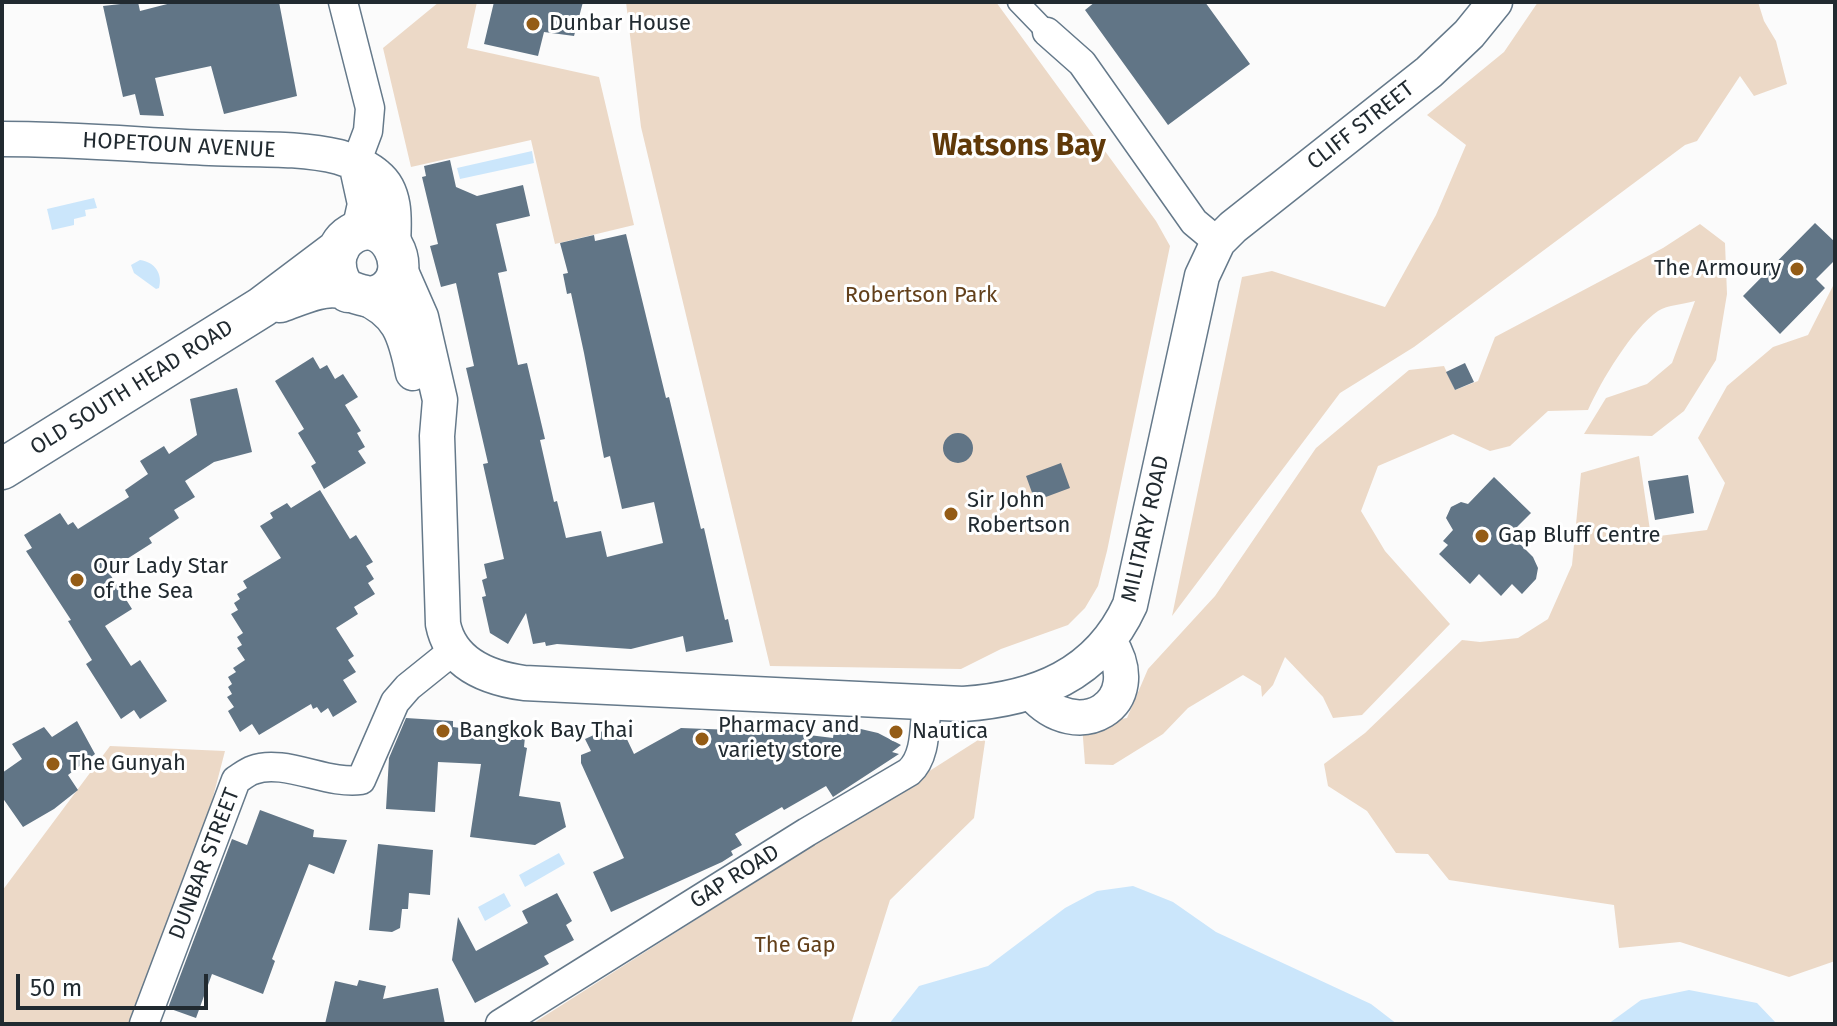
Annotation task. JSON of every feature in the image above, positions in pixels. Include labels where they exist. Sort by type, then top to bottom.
[{"type":"main road","points":[[372,248],[397,275],[388,290],[377,295],[355,294],[342,286],[336,272],[372,248]]},
{"type":"main road","name":"OLD SOUTH HEAD ROAD","points":[[2,469],[262,307],[372,248]]},
{"type":"main road","name":"OLD SOUTH HEAD ROAD","points":[[262,307],[328,288],[355,294]]},
{"type":"street","points":[[343,2],[370,108],[368,131],[356,163],[372,248],[421,317],[440,400],[437,436],[442,617],[454,650]]},
{"type":"street","points":[[1018,2],[1082,63],[1194,222],[1218,242]]},
{"type":"street","name":"CLIFF STREET","points":[[1218,242],[1429,72],[1469,34],[1495,2]]},
{"type":"street","name":"HOPETOUN AVENUE","points":[[2,139],[292,152],[326,155],[356,163]]},
{"type":"street","name":"MILITARY ROAD","points":[[454,650],[485,675],[524,683],[963,704],[994,702],[1032,693],[1115,655],[1121,623],[1135,587],[1202,276],[1218,242]]},
{"type":"street","points":[[355,294],[381,304],[402,333],[409,350],[418,404],[437,436]]},
{"type":"street","name":"DUNBAR STREET","points":[[144,1024],[236,780],[254,769],[284,768],[348,782],[361,780],[395,702],[408,687],[454,650]]},
{"type":"street","points":[[1032,693],[1043,707],[1058,713],[1071,717],[1092,717],[1108,708],[1117,695],[1115,655]]},
{"type":"street","name":"GAP ROAD","points":[[500,1024],[794,840],[909,772],[919,762],[922,753],[927,702]]},
{"type":"green space","points":[[439,2],[477,2],[467,48],[599,77],[634,225],[555,244],[531,140],[411,167],[383,48]]},
{"type":"green space","name":"Robertson Park","points":[[626,2],[996,2],[1156,221],[1170,246],[1107,551],[1098,586],[1085,608],[1068,625],[1001,649],[961,669],[770,666],[641,127]]},
{"type":"green space","points":[[1538,2],[1758,2],[1764,21],[1776,41],[1787,84],[1754,96],[1740,76],[1697,141],[1685,145],[1414,347],[1340,393],[1172,616],[1242,277],[1272,271],[1385,307],[1436,215],[1466,145],[1427,115],[1504,52]]},
{"type":"green space","points":[[1700,224],[1725,243],[1727,294],[1716,360],[1684,411],[1652,436],[1584,434],[1606,398],[1647,384],[1672,363],[1695,301],[1662,309],[1648,319],[1618,356],[1588,410],[1548,411],[1510,446],[1490,451],[1453,434],[1378,466],[1361,511],[1385,551],[1450,624],[1362,715],[1333,718],[1323,697],[1285,657],[1273,685],[1262,697],[1261,686],[1243,675],[1188,708],[1163,734],[1113,765],[1085,764],[1082,725],[1127,718],[1148,669],[1215,596],[1316,448],[1409,370],[1444,366],[1455,390],[1478,381],[1495,337],[1663,248]]},
{"type":"green space","points":[[1835,282],[1835,961],[1789,977],[1680,942],[1619,948],[1614,905],[1449,880],[1428,854],[1396,853],[1367,811],[1328,786],[1324,764],[1365,733],[1462,640],[1480,642],[1518,638],[1548,619],[1572,565],[1581,473],[1639,456],[1651,537],[1707,530],[1725,483],[1698,438],[1727,386],[1773,347],[1808,335]]},
{"type":"green space","name":"The Gap","points":[[986,735],[974,818],[890,900],[851,1024],[532,1024]]},
{"type":"green space","points":[[110,746],[225,751],[154,1024],[2,1024],[2,891]]},
{"type":"water","points":[[532,151],[534,163],[460,179],[457,168]]},
{"type":"water","points":[[94,198],[97,208],[85,210],[86,216],[74,219],[74,225],[52,230],[47,209]]},
{"type":"water","points":[[140,260],[150,263],[157,270],[159,288],[156,289],[134,273],[131,265]]},
{"type":"water","points":[[559,853],[565,864],[525,887],[519,875]]},
{"type":"water","points":[[1133,886],[1173,902],[1216,932],[1371,1004],[1397,1024],[889,1024],[919,986],[988,966],[1065,908],[1097,891]]},
{"type":"water","points":[[504,893],[511,906],[485,921],[478,907]]},
{"type":"water","points":[[1689,990],[1757,1003],[1777,1024],[1608,1024],[1641,1000]]},
{"type":"building","points":[[138,2],[140,11],[175,2],[279,2],[297,96],[224,114],[211,66],[155,78],[164,116],[140,115],[135,94],[123,97],[103,6]]},
{"type":"building","name":"Dunbar House","points":[[494,2],[583,2],[574,36],[544,32],[538,56],[484,44]]},
{"type":"building","points":[[1095,2],[1205,2],[1250,64],[1168,125],[1085,10]]},
{"type":"building","points":[[450,160],[456,187],[477,196],[523,185],[530,216],[496,224],[507,271],[498,273],[518,365],[527,363],[545,439],[540,440],[566,538],[601,531],[607,557],[663,543],[654,502],[622,509],[610,456],[604,458],[571,293],[567,294],[563,274],[568,273],[560,243],[594,235],[595,241],[626,234],[666,398],[669,397],[701,529],[704,528],[733,642],[686,652],[683,636],[631,649],[546,646],[545,642],[533,644],[526,613],[508,644],[490,633],[482,597],[486,596],[482,580],[487,578],[484,564],[504,559],[483,464],[488,463],[466,368],[474,366],[456,283],[441,287],[430,246],[438,244],[422,177],[426,176],[424,166]]},
{"type":"building","name":"The Armoury","points":[[1815,223],[1835,242],[1835,260],[1816,279],[1825,288],[1780,334],[1743,296]]},
{"type":"building","points":[[313,357],[320,369],[327,365],[335,379],[343,374],[358,397],[345,405],[361,431],[357,433],[365,447],[358,451],[366,463],[324,489],[311,466],[316,463],[298,433],[304,429],[275,381]]},
{"type":"building","points":[[1465,363],[1474,382],[1455,390],[1446,372]]},
{"type":"building","points":[[237,388],[252,452],[214,462],[185,481],[195,497],[174,510],[179,518],[149,538],[152,543],[108,571],[132,609],[105,626],[131,666],[140,660],[167,701],[140,719],[134,710],[121,719],[86,664],[92,660],[68,621],[71,620],[26,551],[32,548],[24,535],[60,513],[68,525],[73,522],[78,529],[129,497],[125,490],[148,474],[140,461],[164,446],[169,454],[197,435],[190,399]]},
{"type":"building","points":[[958,433],[964,434],[972,442],[972,454],[964,462],[958,463],[952,462],[944,454],[943,448],[944,442],[952,434]]},
{"type":"building","points":[[1061,463],[1070,488],[1035,501],[1026,476]]},
{"type":"building","points":[[1688,475],[1694,513],[1655,520],[1648,481]]},
{"type":"building","name":"Gap Bluff Centre","points":[[1494,477],[1531,513],[1515,529],[1519,533],[1514,538],[1533,557],[1538,568],[1536,579],[1522,594],[1512,584],[1501,596],[1479,574],[1470,584],[1439,554],[1448,545],[1443,541],[1453,530],[1446,518],[1451,507],[1461,502],[1468,504]]},
{"type":"building","points":[[320,490],[350,539],[356,535],[373,562],[366,566],[374,579],[368,583],[375,594],[354,607],[358,614],[336,628],[354,656],[348,660],[356,672],[343,680],[357,702],[333,717],[328,708],[321,713],[311,704],[259,735],[252,724],[240,732],[228,711],[234,707],[227,697],[232,694],[228,677],[236,672],[233,668],[245,660],[237,648],[242,645],[237,637],[243,633],[231,614],[238,610],[234,603],[240,599],[237,594],[247,588],[243,581],[281,558],[260,526],[273,518],[270,513],[287,503],[291,508]]},
{"type":"building","points":[[406,718],[453,721],[453,727],[525,737],[524,747],[527,748],[519,796],[560,802],[566,827],[535,845],[470,837],[481,764],[438,762],[435,812],[386,809],[389,758]]},
{"type":"building","name":"The Gunyah","points":[[77,721],[95,754],[68,775],[78,790],[23,827],[2,797],[2,773],[22,759],[12,744],[44,727],[52,737]]},
{"type":"building","points":[[835,723],[878,733],[901,745],[892,752],[899,754],[833,797],[826,786],[784,810],[782,807],[735,834],[742,845],[731,851],[733,855],[722,862],[611,912],[593,872],[624,858],[581,763],[581,755],[591,751],[585,739],[605,730],[609,740],[624,733],[634,754],[681,728],[785,732],[833,738]]},
{"type":"building","points":[[260,810],[314,830],[313,837],[347,840],[334,874],[309,864],[272,959],[275,961],[263,994],[212,974],[196,1018],[168,1008],[232,839],[247,845]]},
{"type":"building","points":[[378,844],[433,850],[430,895],[409,893],[408,909],[402,909],[400,928],[392,932],[369,930]]},
{"type":"building","points":[[557,893],[572,921],[566,925],[574,940],[544,956],[549,964],[475,1003],[452,960],[458,917],[476,951],[528,923],[522,911]]},
{"type":"building","points":[[359,980],[386,986],[383,999],[438,988],[445,1024],[325,1024],[335,981],[357,986]]},
{"type":"place","name":"Dunbar House","points":[[533,24]]},
{"type":"place","name":"The Armoury","points":[[1797,269]]},
{"type":"place","name":"Sir John Robertson","points":[[951,514]]},
{"type":"place","name":"Gap Bluff Centre","points":[[1482,536]]},
{"type":"place","name":"Our Lady Star of the Sea","points":[[77,580]]},
{"type":"place","name":"Bangkok Bay Thai","points":[[443,731]]},
{"type":"place","name":"Nautica","points":[[896,732]]},
{"type":"place","name":"Pharmacy and variety store","points":[[702,739]]},
{"type":"place","name":"The Gunyah","points":[[53,764]]},
{"type":"district","name":"Watsons Bay","points":[[1019,147]]}]
